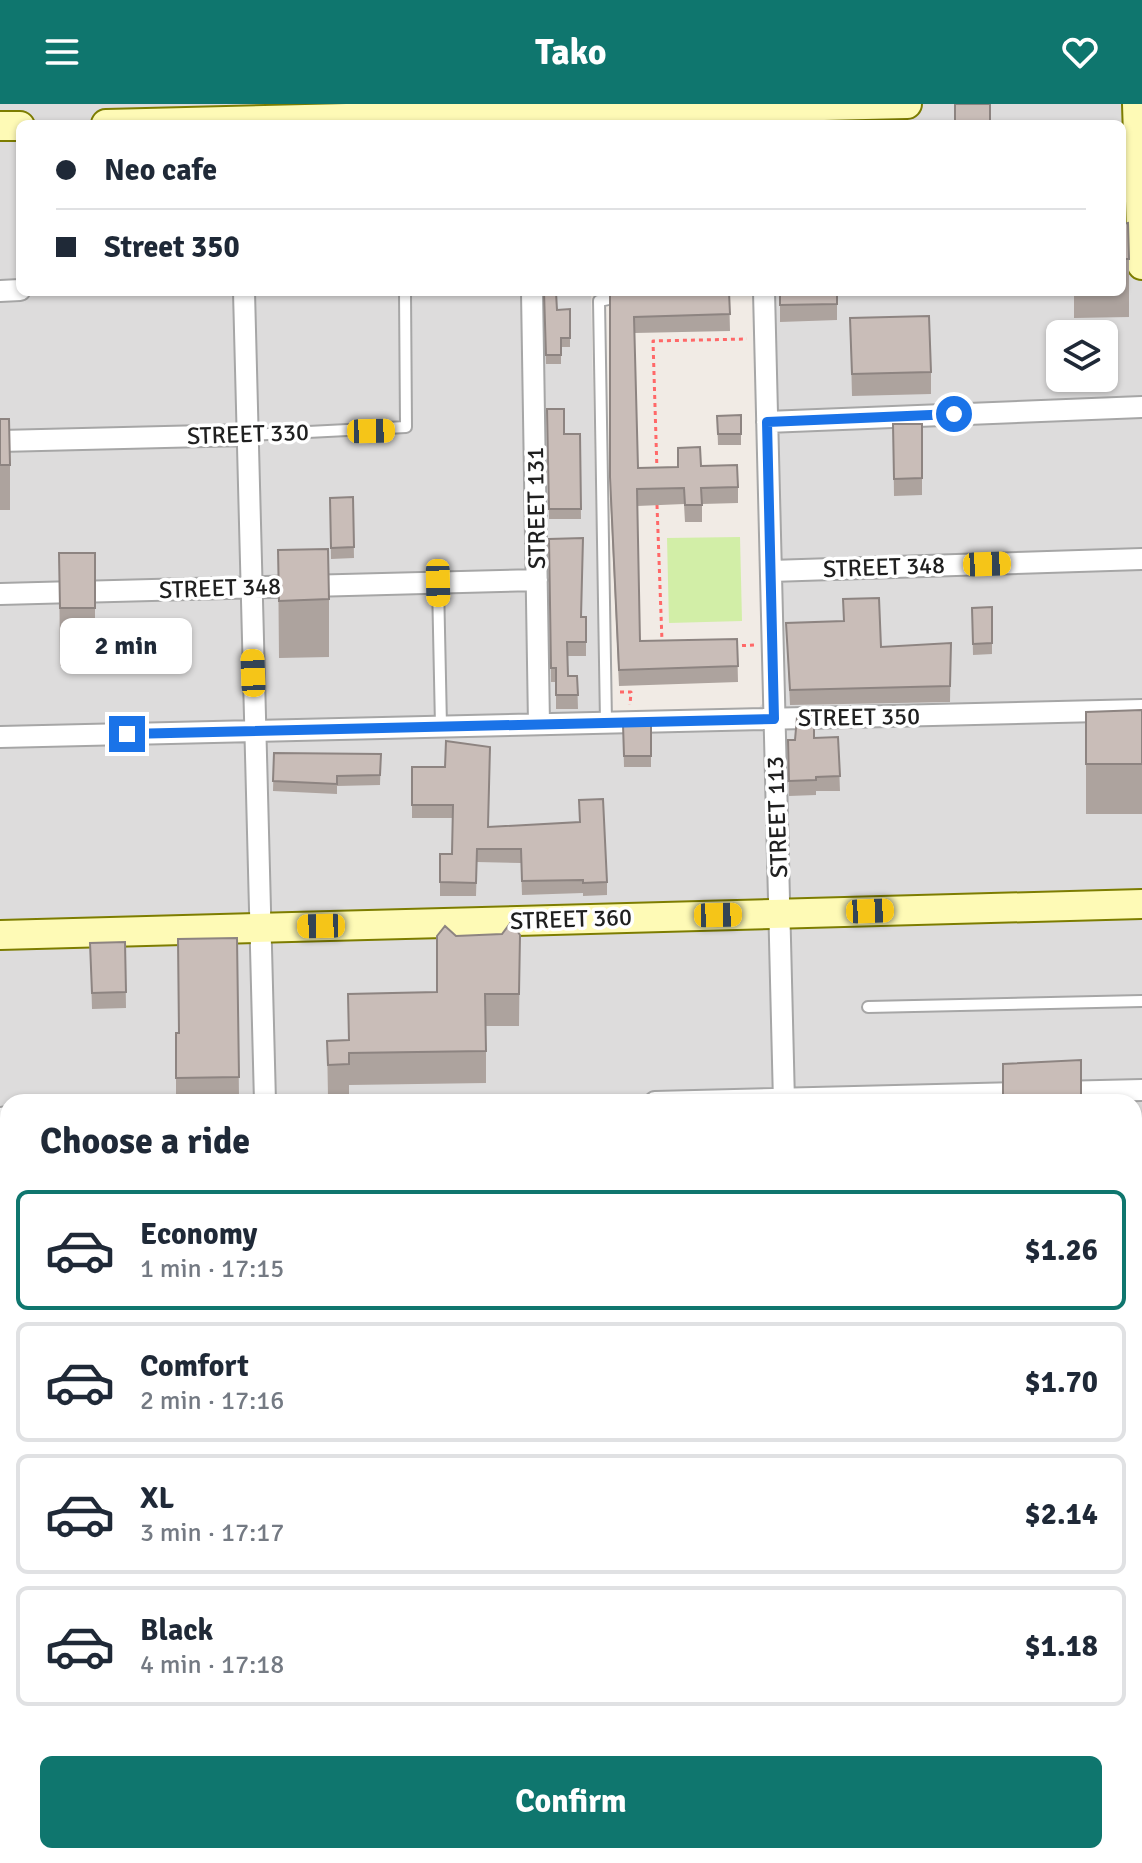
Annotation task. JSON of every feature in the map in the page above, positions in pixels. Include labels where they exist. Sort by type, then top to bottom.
[{"type":"street","points":[[156,120],[759,112],[907,104]]},
{"type":"street","points":[[1137,104],[1142,263]]},
{"type":"street","points":[[244,296],[265,1094]]},
{"type":"street","name":"STREET 131","points":[[532,296],[539,724]]},
{"type":"street","name":"STREET 113","points":[[764,296],[784,1094]]},
{"type":"street","points":[[767,422],[1142,407]]},
{"type":"street","name":"STREET 330","points":[[0,441],[247,435]]},
{"type":"street","name":"STREET 348","points":[[771,571],[1142,559]]},
{"type":"street","name":"STREET 348","points":[[0,594],[537,580]]},
{"type":"street","name":"STREET 350","points":[[0,737],[1142,710]]},
{"type":"street","name":"STREET 360","points":[[0,935],[1142,904]]},
{"type":"street","points":[[999,1094],[1142,1090]]},
{"type":"lane","name":"STREET 330","points":[[247,435],[406,427],[405,296]]},
{"type":"lane","points":[[606,722],[599,301],[610,297],[639,296]]},
{"type":"lane","points":[[438,583],[441,726]]},
{"type":"lane","points":[[868,1007],[1142,1001]]},
{"type":"path","points":[[657,484],[653,341],[746,338],[747,354]]},
{"type":"path","points":[[657,505],[662,648]]},
{"type":"path","points":[[724,646],[755,645]]},
{"type":"path","points":[[616,692],[631,692],[631,722]]},
{"type":"shaded area","points":[[0,104],[1142,104],[1142,1094],[0,1094]],"holes":[[[16,120],[1126,120],[1126,296],[757,296],[770,694],[757,710],[600,712],[591,296],[16,296]]]},
{"type":"green space","points":[[740,537],[742,621],[669,623],[667,538]]},
{"type":"building","points":[[955,104],[990,104],[990,120],[955,120]]},
{"type":"building","points":[[1128,223],[1129,259],[1126,259]]},
{"type":"building","points":[[544,296],[556,296],[557,310],[570,309],[570,338],[561,338],[561,355],[546,355]]},
{"type":"building","points":[[610,296],[729,296],[730,314],[634,317],[638,468],[678,467],[678,448],[700,447],[701,466],[737,465],[738,487],[701,488],[702,505],[685,505],[684,488],[637,489],[640,641],[737,639],[738,666],[619,670],[610,477]]},
{"type":"building","points":[[780,296],[837,296],[837,304],[780,305]]},
{"type":"building","points":[[929,316],[931,372],[852,374],[850,318]]},
{"type":"building","points":[[547,409],[564,409],[564,434],[580,434],[581,509],[549,509]]},
{"type":"building","points":[[741,415],[741,434],[718,434],[717,416]]},
{"type":"building","points":[[0,419],[9,419],[10,465],[0,465]]},
{"type":"building","points":[[893,424],[922,424],[922,478],[894,479]]},
{"type":"building","points":[[353,497],[354,547],[331,548],[330,498]]},
{"type":"building","points":[[583,538],[581,617],[586,617],[586,642],[567,642],[568,676],[577,676],[578,695],[556,695],[556,668],[551,668],[549,539]]},
{"type":"building","points":[[328,549],[329,599],[279,601],[278,550]]},
{"type":"building","points":[[59,553],[95,553],[95,608],[60,608]]},
{"type":"building","points":[[879,598],[881,647],[951,643],[950,686],[790,690],[786,623],[844,621],[843,599]]},
{"type":"building","points":[[992,607],[992,643],[973,644],[972,608]]},
{"type":"building","points":[[1142,710],[1142,764],[1086,764],[1086,712]]},
{"type":"building","points":[[814,716],[814,738],[838,737],[840,776],[789,781],[788,740],[795,740],[797,717]]},
{"type":"building","points":[[623,724],[651,724],[651,756],[624,756]]},
{"type":"building","points":[[446,741],[490,747],[488,827],[580,822],[579,800],[603,799],[607,882],[522,881],[521,849],[477,849],[476,883],[440,882],[440,854],[452,854],[453,805],[412,805],[412,767],[445,767]]},
{"type":"building","points":[[274,753],[381,754],[380,775],[337,776],[337,784],[273,781]]},
{"type":"building","points":[[511,922],[520,935],[519,994],[485,994],[486,1051],[349,1053],[349,1064],[328,1065],[327,1041],[349,1040],[348,994],[437,992],[437,936],[445,926],[456,936],[502,934]]},
{"type":"building","points":[[237,938],[239,1077],[176,1078],[178,939]]},
{"type":"building","points":[[125,942],[126,992],[92,993],[90,943]]},
{"type":"building","points":[[1081,1060],[1081,1094],[1003,1094],[1003,1064]]},
{"type":"route","points":[[127,734],[774,719],[767,422],[954,414]]}]
